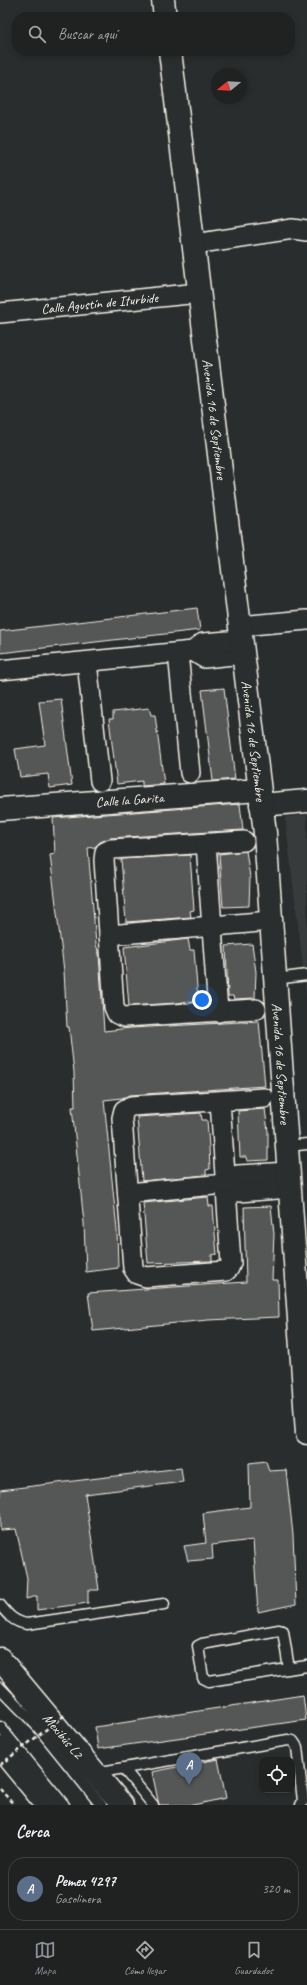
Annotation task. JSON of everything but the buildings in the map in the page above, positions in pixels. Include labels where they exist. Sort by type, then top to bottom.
[{"type":"main road","points":[[163,0],[164,12]]},
{"type":"main road","name":"Avenida 16 de Septiembre","points":[[171,56],[260,797],[275,978],[297,1145],[290,1180],[302,1287],[307,1433]]},
{"type":"main road","name":"Calle la Garita","points":[[0,809],[260,797],[307,801]]},
{"type":"main road","points":[[0,1659],[122,1805]]},
{"type":"main road","points":[[0,1748],[47,1805]]},
{"type":"street","points":[[194,244],[293,229],[307,231]]},
{"type":"street","name":"Calle Agustín de Iturbide","points":[[0,313],[199,293]]},
{"type":"street","points":[[0,670],[186,652],[203,643],[241,640],[307,620]]},
{"type":"street","points":[[186,652],[190,773]]},
{"type":"street","points":[[87,662],[100,781]]},
{"type":"street","points":[[244,841],[111,848],[105,852],[104,860],[114,1008],[117,1014],[124,1017],[256,1009]]},
{"type":"street","points":[[206,843],[218,1012]]},
{"type":"street","points":[[109,935],[271,921]]},
{"type":"street","points":[[220,1101],[231,1263],[229,1268],[226,1271],[146,1277],[137,1274],[133,1268],[122,1118],[124,1110],[131,1106],[264,1098]]},
{"type":"street","points":[[128,1193],[225,1184],[238,1175],[290,1180]]},
{"type":"lane","points":[[275,978],[307,975]]},
{"type":"lane","points":[[0,1605],[8,1615],[17,1622],[27,1624],[164,1604]]},
{"type":"lane","points":[[289,1669],[283,1631],[263,1633],[198,1646],[203,1678],[205,1680],[289,1669],[307,1666]]},
{"type":"lane","name":"Mexibús L2","points":[[0,1688],[38,1727],[101,1805]]},
{"type":"lane","points":[[0,1728],[64,1805]]},
{"type":"lane","points":[[95,1773],[288,1740],[293,1742],[297,1747],[303,1801],[301,1805]]},
{"type":"lane","points":[[123,1768],[153,1805]]},
{"type":"path","points":[[0,1765],[65,1715]]},
{"type":"path","points":[[0,1789],[14,1805]]},
{"type":"shaded area","points":[[307,815],[307,1000],[285,817]]},
{"type":"place","name":"Pemex 4297","points":[[189,1785]]}]
